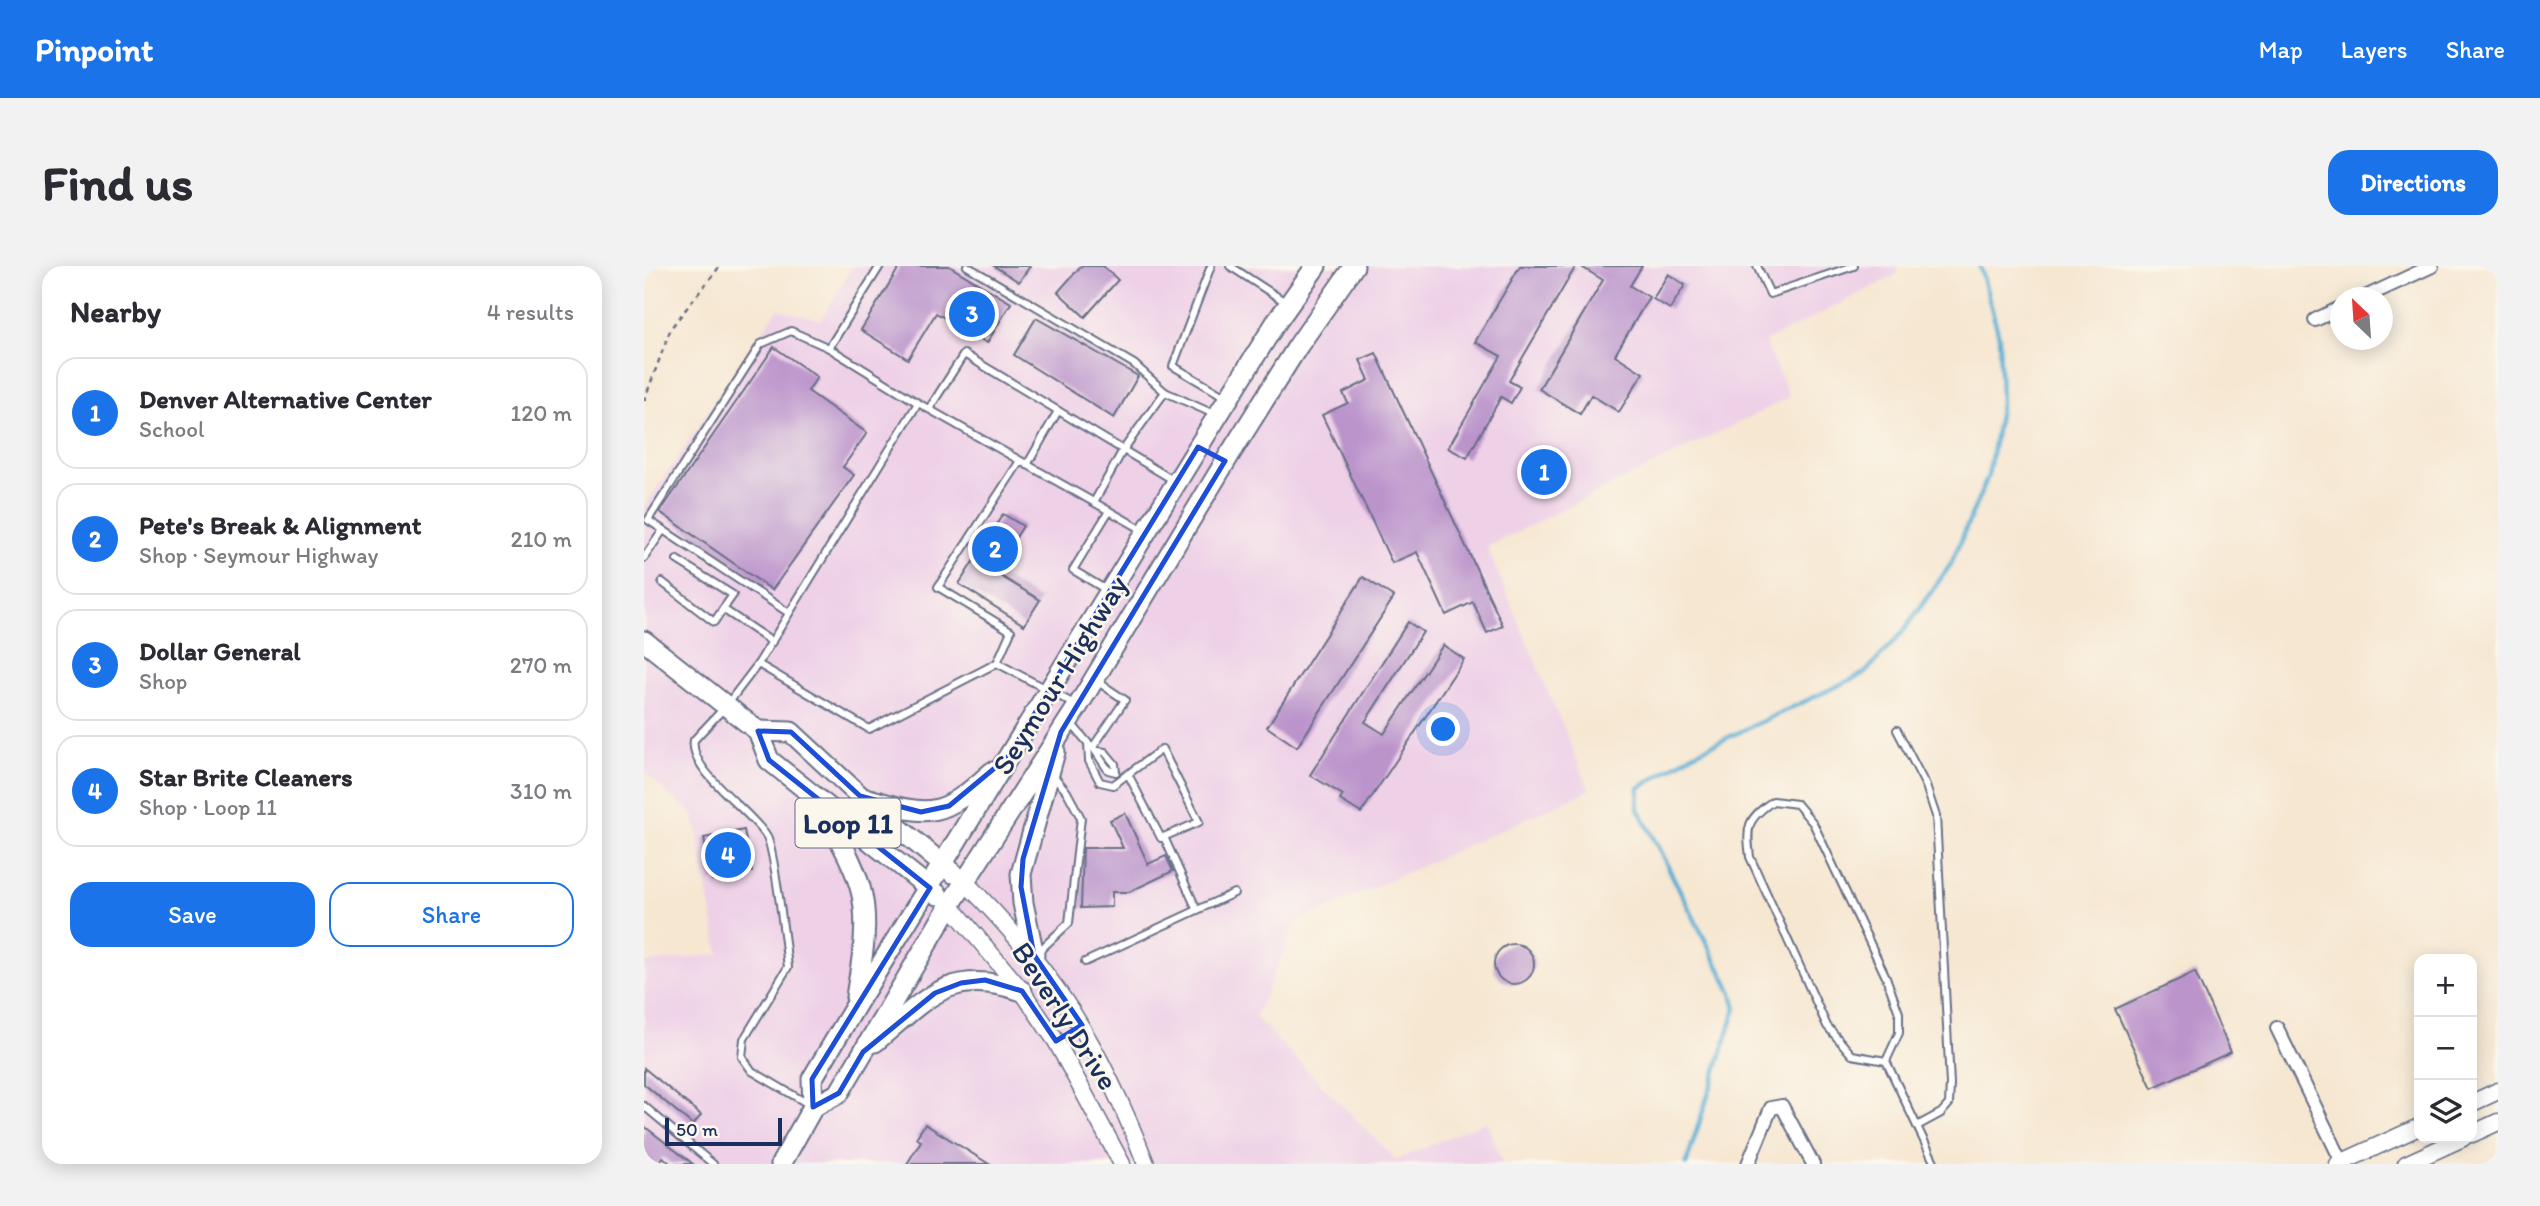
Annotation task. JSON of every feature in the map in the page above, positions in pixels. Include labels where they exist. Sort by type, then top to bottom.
[{"type":"main road","name":"Seymour Highway","points":[[781,1164],[813,1107],[812,1079],[856,1005],[1198,447],[1316,266]]},
{"type":"main road","name":"Seymour Highway","points":[[813,1107],[839,1093],[950,905],[1094,679],[1225,461],[1298,346],[1354,266]]},
{"type":"main road","points":[[1198,447],[1225,461]]},
{"type":"main road","name":"Loop 11","points":[[644,641],[758,731],[769,760],[950,905]]},
{"type":"main road","points":[[1034,955],[1023,903],[1021,874],[1050,771],[1069,719]]},
{"type":"main road","name":"Loop 11","points":[[758,731],[791,732],[860,796],[965,882]]},
{"type":"main road","points":[[860,796],[908,811],[935,811],[965,797],[1008,757]]},
{"type":"main road","points":[[818,799],[851,864],[862,895],[864,932],[856,1005]]},
{"type":"main road","points":[[863,1052],[922,1003],[948,987],[985,980],[1022,991]]},
{"type":"street","points":[[2387,287],[2432,266]]},
{"type":"street","points":[[2315,320],[2330,313]]},
{"type":"street","name":"Beverly Drive","points":[[965,882],[1034,955],[1082,1025],[1105,1069],[1146,1164]]},
{"type":"street","name":"Beverly Drive","points":[[950,905],[1022,991],[1056,1041],[1122,1164]]},
{"type":"street","points":[[1056,1041],[1082,1025]]},
{"type":"street","points":[[2277,1028],[2341,1163],[2414,1129]]},
{"type":"street","points":[[2477,1101],[2498,1091]]},
{"type":"street","points":[[1748,1164],[1771,1108],[1782,1106],[1813,1164]]},
{"type":"street","points":[[2477,1132],[2498,1122]]},
{"type":"street","points":[[2406,1164],[2452,1143]]},
{"type":"lane","points":[[829,348],[880,266]]},
{"type":"lane","points":[[967,266],[1134,363],[1165,392],[1223,407]]},
{"type":"lane","points":[[1211,266],[1173,366],[1223,407]]},
{"type":"lane","points":[[1230,266],[1289,304]]},
{"type":"lane","points":[[1757,266],[1770,294],[1854,266]]},
{"type":"lane","points":[[789,613],[648,520],[761,344],[791,331],[829,348],[929,410],[1146,532]]},
{"type":"lane","points":[[929,410],[964,354],[1177,482]]},
{"type":"lane","points":[[1094,502],[1123,450],[1165,392]]},
{"type":"lane","points":[[813,1107],[752,1071],[742,1057],[744,1039],[788,967],[768,839],[701,765],[692,747],[694,740],[726,706],[758,664],[918,403]]},
{"type":"lane","points":[[1027,465],[1058,411]]},
{"type":"lane","points":[[758,664],[869,729],[996,663],[1011,631],[938,587],[1020,461]]},
{"type":"lane","points":[[1109,511],[1073,570],[1110,592]]},
{"type":"lane","points":[[644,558],[663,530]]},
{"type":"lane","points":[[662,582],[713,622],[723,610],[733,595],[677,560]]},
{"type":"lane","points":[[723,610],[772,642]]},
{"type":"lane","points":[[996,663],[1048,692],[1093,747],[1108,770],[1115,772],[1121,780]]},
{"type":"lane","points":[[1094,679],[1125,700],[1093,747],[1090,761],[1100,782],[1113,785],[1129,776],[1162,749],[1199,822],[1161,838],[1129,776]]},
{"type":"lane","points":[[1897,730],[1926,786],[1936,816],[1950,1084],[1950,1104],[1941,1114],[1917,1126]]},
{"type":"lane","points":[[1034,955],[1069,923],[1081,818],[1067,792],[1050,771]]},
{"type":"lane","points":[[1773,801],[1797,804],[1813,823],[1886,977],[1899,1013],[1899,1033],[1886,1061],[1852,1055],[1827,1026],[1750,857],[1747,833],[1753,814],[1773,801]]},
{"type":"lane","points":[[1164,837],[1197,911]]},
{"type":"lane","points":[[1086,962],[1234,893]]},
{"type":"lane","points":[[1886,1061],[1935,1164]]},
{"type":"lane","points":[[644,1106],[713,1164]]},
{"type":"path","points":[[644,401],[671,328],[720,266]]},
{"type":"highlighted area","points":[[1198,447],[1225,461],[1061,732],[1023,859],[1021,887],[1034,955],[1082,1025],[1056,1041],[1022,991],[985,980],[961,983],[935,993],[863,1052],[839,1093],[813,1107],[812,1079],[930,888],[769,760],[758,731],[791,732],[860,796],[921,812],[949,806],[1008,757]]},
{"type":"shaded area","points":[[853,266],[1896,266],[1898,274],[1765,342],[1790,397],[1487,547],[1590,790],[1297,922],[1255,1017],[1396,1160],[1486,1121],[1503,1164],[644,1164],[644,963],[719,954],[694,816],[644,772],[644,507],[778,309],[821,320]]},
{"type":"building","points":[[900,266],[949,266],[1011,303],[987,343],[936,313],[908,359],[861,330]]},
{"type":"building","points":[[994,266],[1030,266],[1019,282]]},
{"type":"building","points":[[1081,266],[1103,266],[1118,280],[1085,317],[1058,292]]},
{"type":"building","points":[[1520,266],[1576,266],[1509,381],[1520,387],[1511,403],[1501,397],[1467,458],[1448,448],[1501,356],[1475,342]]},
{"type":"building","points":[[1580,266],[1642,266],[1630,286],[1649,297],[1615,355],[1643,373],[1619,412],[1591,395],[1580,414],[1539,389],[1603,280]]},
{"type":"building","points":[[1668,274],[1685,285],[1670,309],[1653,299]]},
{"type":"building","points":[[1036,318],[1138,376],[1114,418],[1014,355]]},
{"type":"building","points":[[774,347],[817,377],[808,391],[867,433],[843,467],[854,475],[772,590],[660,512]]},
{"type":"building","points":[[1376,353],[1503,626],[1487,633],[1473,602],[1446,615],[1417,552],[1392,563],[1322,415],[1348,403],[1343,393],[1369,380],[1360,360]]},
{"type":"building","points":[[1003,514],[1023,526],[994,572],[1040,600],[1024,625],[959,584]]},
{"type":"building","points":[[1363,577],[1394,597],[1297,747],[1267,727]]},
{"type":"building","points":[[1408,622],[1423,632],[1365,722],[1384,734],[1443,645],[1464,659],[1361,813],[1340,800],[1343,795],[1310,775]]},
{"type":"building","points":[[1125,813],[1148,864],[1166,856],[1173,871],[1129,892],[1112,892],[1112,907],[1081,908],[1083,848],[1123,848],[1110,820]]},
{"type":"building","points":[[744,830],[752,872],[712,880],[704,838]]},
{"type":"building","points":[[1514,944],[1528,950],[1534,964],[1528,978],[1514,984],[1500,978],[1494,964],[1500,950]]},
{"type":"building","points":[[2195,972],[2231,1052],[2152,1088],[2115,1009]]},
{"type":"building","points":[[644,1068],[701,1115],[693,1125],[644,1084]]},
{"type":"building","points":[[925,1124],[989,1164],[907,1164],[921,1141],[916,1138]]},
{"type":"building","points":[[644,1126],[693,1164],[671,1164],[663,1157],[658,1164],[644,1164]]},
{"type":"waterway","points":[[1686,1164],[1736,1008],[1732,993],[1638,808],[1639,788],[1695,753],[1865,673],[1902,633],[1951,564],[1988,476],[2001,403],[1999,336],[1980,266]]},
{"type":"place","name":"Dollar General","points":[[972,314]]},
{"type":"place","name":"Denver Alternative Center","points":[[1544,472]]},
{"type":"place","name":"Pete's Break & Alignment","points":[[995,549]]},
{"type":"place","name":"Star Brite Cleaners","points":[[728,855]]}]
